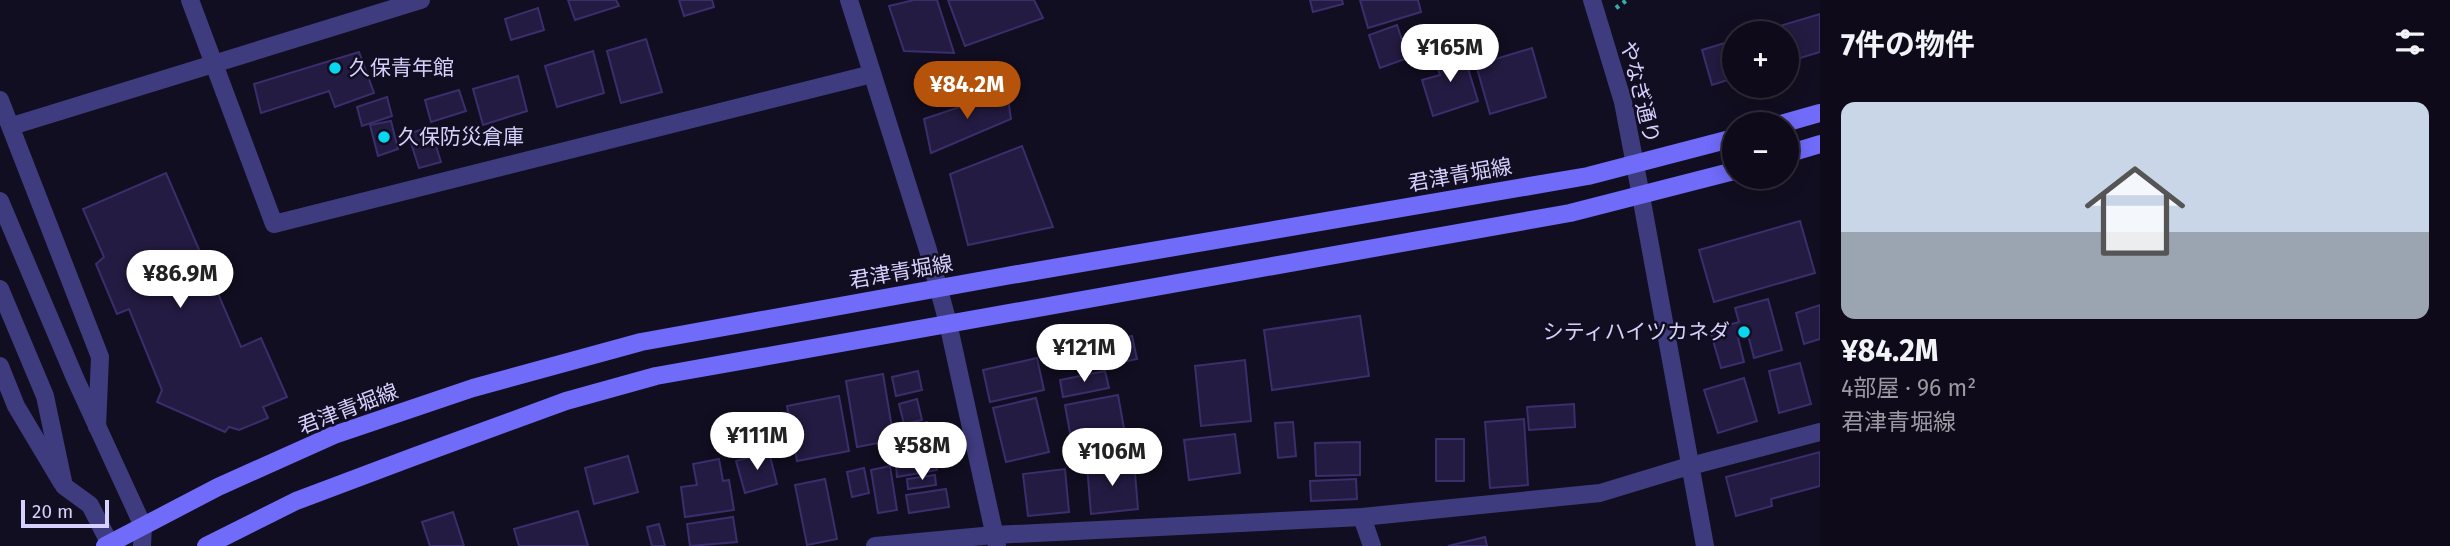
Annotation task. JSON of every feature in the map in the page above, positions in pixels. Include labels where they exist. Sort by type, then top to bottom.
[{"type":"main road","points":[[1799,119],[1820,113]]},
{"type":"main road","name":"君津青堀線","points":[[108,545],[218,487],[334,435],[473,388],[641,342],[1574,179],[1722,141]]},
{"type":"main road","points":[[1799,150],[1820,144]]},
{"type":"main road","points":[[206,546],[296,501],[566,401],[682,371],[1570,214],[1722,174]]},
{"type":"street","points":[[190,0],[274,224],[872,74]]},
{"type":"street","points":[[12,127],[421,0]]},
{"type":"street","points":[[849,0],[928,250],[948,323],[995,541]]},
{"type":"street","name":"やなぎ通り","points":[[1592,0],[1623,102],[1705,546]]},
{"type":"street","points":[[0,100],[100,357],[97,427]]},
{"type":"street","points":[[0,201],[75,378],[142,526],[142,546]]},
{"type":"street","points":[[0,289],[45,396],[64,486]]},
{"type":"street","points":[[0,366],[16,407],[64,486],[90,505],[108,545]]},
{"type":"street","points":[[875,546],[995,541],[1362,517],[1600,493],[1820,432]]},
{"type":"street","points":[[1362,517],[1372,546]]},
{"type":"building","points":[[568,0],[616,0],[619,6],[575,20]]},
{"type":"building","points":[[679,0],[712,0],[714,7],[684,16]]},
{"type":"building","points":[[914,0],[937,0],[954,53],[904,51],[889,6]]},
{"type":"building","points":[[948,0],[1034,0],[1043,18],[965,46]]},
{"type":"building","points":[[1310,0],[1342,0],[1343,4],[1313,12]]},
{"type":"building","points":[[1360,0],[1418,0],[1421,12],[1368,28]]},
{"type":"building","points":[[538,8],[544,30],[511,40],[505,19]]},
{"type":"building","points":[[1820,14],[1820,52],[1799,58],[1799,21],[1796,21]]},
{"type":"building","points":[[1397,25],[1408,58],[1380,68],[1369,35]]},
{"type":"building","points":[[646,39],[662,92],[621,103],[607,51]]},
{"type":"building","points":[[1722,44],[1722,82],[1712,85],[1702,50]]},
{"type":"building","points":[[1532,48],[1546,97],[1490,114],[1476,65]]},
{"type":"building","points":[[1462,49],[1478,101],[1433,116],[1422,80],[1440,75],[1434,57]]},
{"type":"building","points":[[593,51],[604,93],[557,107],[545,66]]},
{"type":"building","name":"久保青年館","points":[[359,52],[374,93],[335,107],[329,91],[261,113],[254,84]]},
{"type":"building","points":[[518,76],[527,111],[483,125],[473,89]]},
{"type":"building","points":[[459,90],[466,111],[431,122],[425,100]]},
{"type":"building","points":[[1007,91],[1011,119],[931,153],[924,119]]},
{"type":"building","points":[[387,97],[392,116],[362,126],[357,107]]},
{"type":"building","name":"久保防災倉庫","points":[[391,121],[398,149],[378,156],[370,125]]},
{"type":"building","points":[[430,127],[441,162],[419,168],[408,134]]},
{"type":"building","points":[[1022,146],[1053,227],[968,245],[950,174]]},
{"type":"building","points":[[166,173],[241,347],[261,338],[287,397],[263,407],[268,418],[239,430],[229,427],[225,432],[157,402],[162,390],[129,309],[117,314],[96,264],[104,257],[83,209]]},
{"type":"building","points":[[1800,221],[1815,273],[1714,302],[1699,250]]},
{"type":"building","name":"シティハイツカネダ","points":[[1768,299],[1782,350],[1754,358],[1748,335],[1738,338],[1744,362],[1721,368],[1710,330],[1739,322],[1735,308]]},
{"type":"building","points":[[1820,305],[1820,339],[1804,344],[1796,313]]},
{"type":"building","points":[[1360,316],[1369,376],[1272,390],[1264,330]]},
{"type":"building","points":[[1132,336],[1137,359],[1094,368],[1089,345]]},
{"type":"building","points":[[1037,358],[1044,390],[990,402],[983,370]]},
{"type":"building","points":[[1245,360],[1251,421],[1201,426],[1195,366]]},
{"type":"building","points":[[1800,363],[1811,404],[1779,413],[1769,371]]},
{"type":"building","points":[[918,371],[922,390],[896,396],[892,377]]},
{"type":"building","points":[[1105,371],[1109,388],[1063,397],[1060,380]]},
{"type":"building","points":[[883,374],[894,440],[857,447],[846,381]]},
{"type":"building","points":[[1744,378],[1757,421],[1718,433],[1704,390]]},
{"type":"building","points":[[1118,395],[1125,434],[1072,444],[1065,405]]},
{"type":"building","points":[[839,396],[849,451],[797,461],[787,406]]},
{"type":"building","points":[[1036,398],[1049,452],[1006,462],[993,408]]},
{"type":"building","points":[[917,399],[922,420],[904,424],[899,404]]},
{"type":"building","points":[[1574,404],[1575,427],[1529,430],[1527,407]]},
{"type":"building","points":[[769,417],[774,446],[736,453],[731,424]]},
{"type":"building","points":[[1524,419],[1528,485],[1490,488],[1485,422]]},
{"type":"building","points":[[927,422],[934,445],[907,453],[899,431]]},
{"type":"building","points":[[1293,422],[1296,456],[1278,458],[1275,423]]},
{"type":"building","points":[[1235,434],[1240,473],[1189,480],[1184,440]]},
{"type":"building","points":[[1436,439],[1464,439],[1464,481],[1436,481]]},
{"type":"building","points":[[1360,442],[1360,475],[1316,476],[1315,443]]},
{"type":"building","points":[[769,452],[777,484],[745,493],[736,461]]},
{"type":"building","points":[[1820,452],[1820,486],[1771,499],[1772,506],[1736,516],[1726,477]]},
{"type":"building","points":[[628,456],[638,492],[594,504],[585,468]]},
{"type":"building","points":[[935,457],[937,470],[897,477],[896,464]]},
{"type":"building","points":[[719,459],[723,481],[729,480],[734,510],[685,517],[681,487],[697,485],[693,464]]},
{"type":"building","points":[[1134,461],[1138,509],[1091,514],[1087,466]]},
{"type":"building","points":[[890,466],[897,510],[878,513],[871,470]]},
{"type":"building","points":[[864,468],[869,493],[852,497],[847,472]]},
{"type":"building","points":[[1065,469],[1069,512],[1028,516],[1023,474]]},
{"type":"building","points":[[935,475],[936,485],[908,489],[907,479]]},
{"type":"building","points":[[825,479],[837,539],[807,545],[795,485]]},
{"type":"building","points":[[1356,479],[1357,499],[1311,501],[1310,481]]},
{"type":"building","points":[[946,489],[949,507],[909,513],[906,495]]},
{"type":"building","points":[[578,511],[588,546],[519,546],[514,529]]},
{"type":"building","points":[[453,512],[464,546],[430,546],[422,522]]},
{"type":"building","points":[[733,517],[737,542],[690,546],[687,524]]},
{"type":"building","points":[[659,524],[665,546],[652,546],[647,527]]},
{"type":"building","points":[[1485,537],[1487,546],[1448,546]]},
{"type":"place","name":"久保青年館","points":[[335,68]]},
{"type":"place","name":"久保防災倉庫","points":[[384,137]]},
{"type":"place","name":"シティハイツカネダ","points":[[1744,332]]}]
